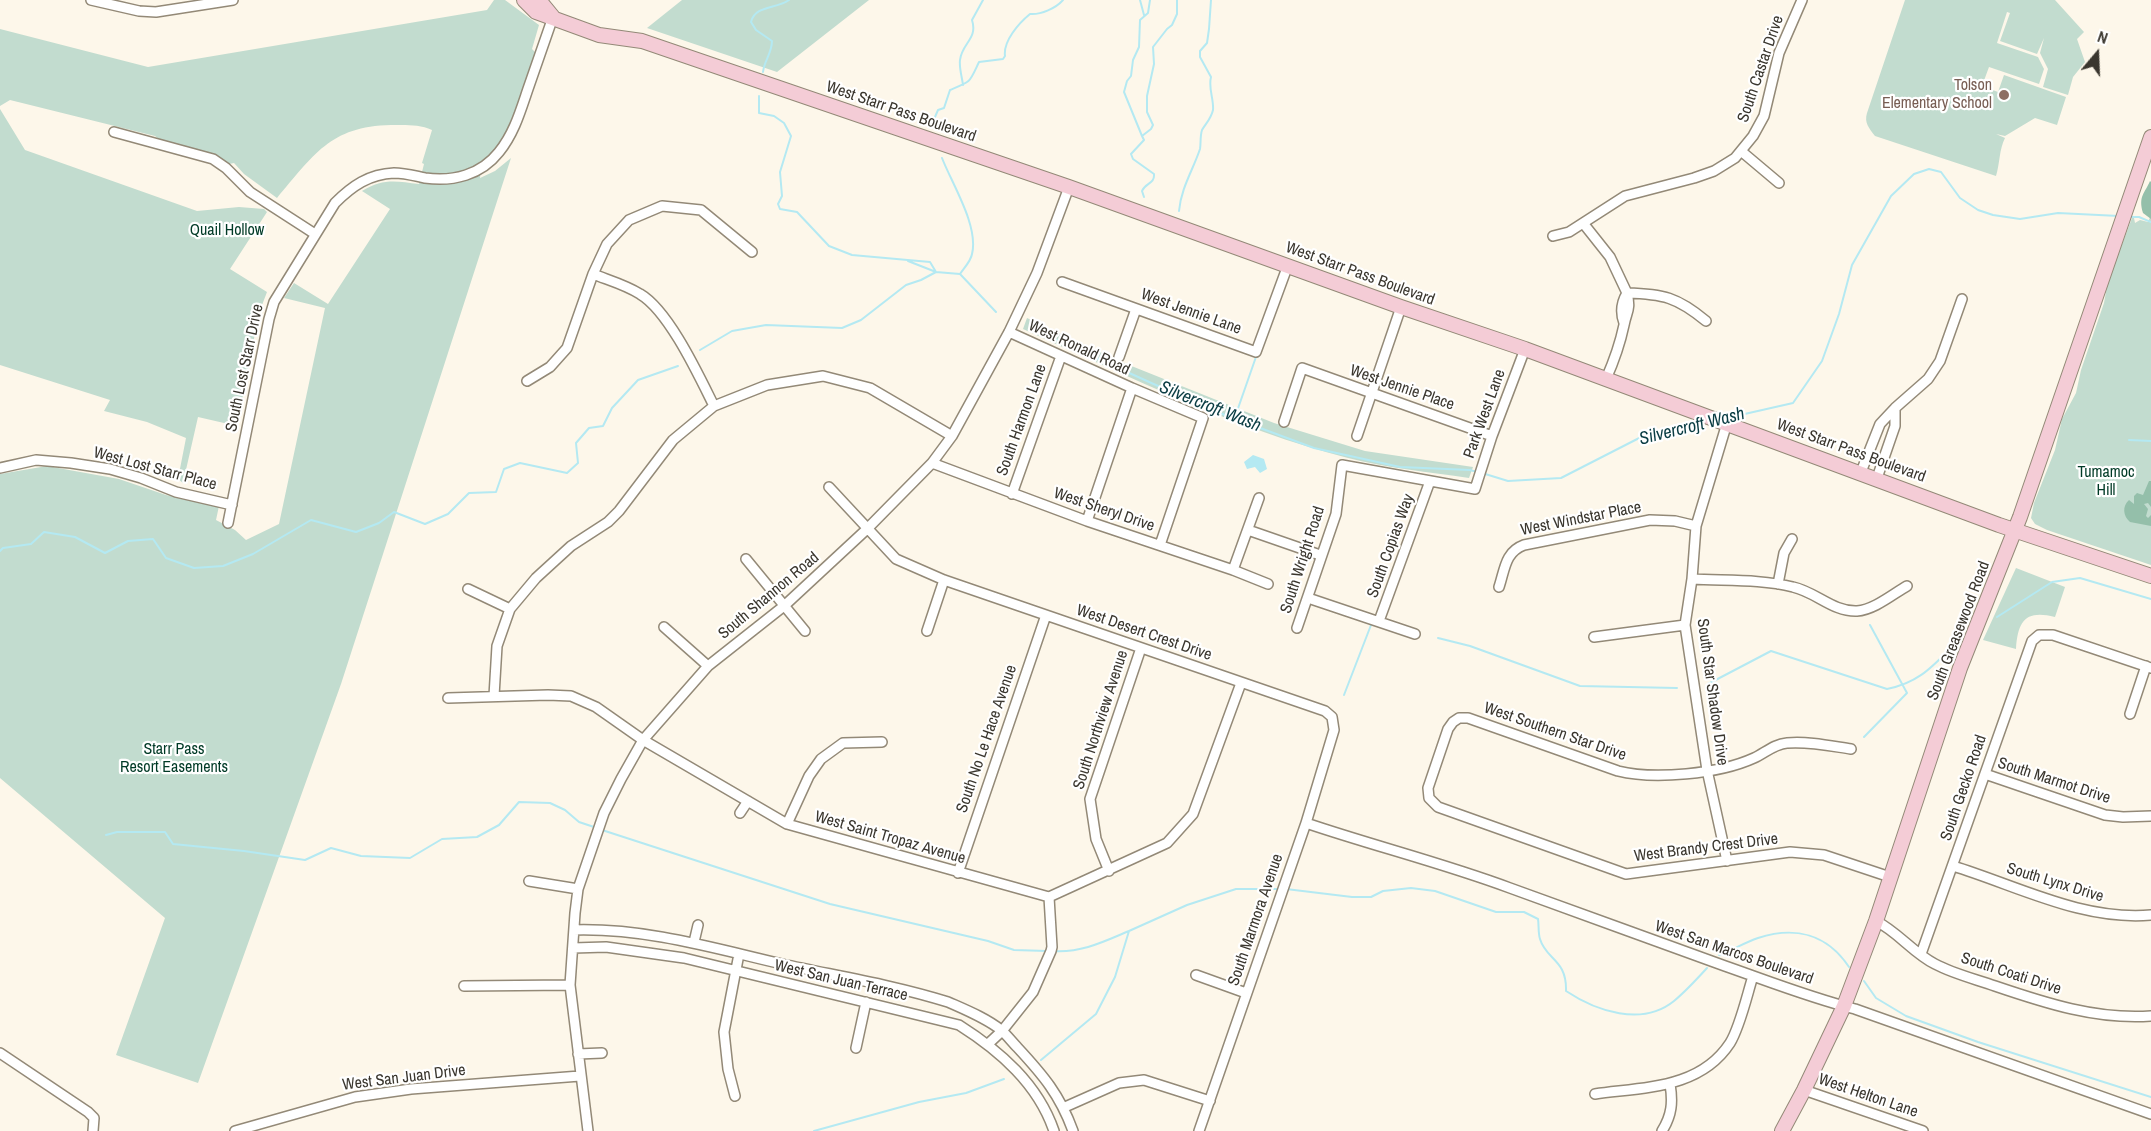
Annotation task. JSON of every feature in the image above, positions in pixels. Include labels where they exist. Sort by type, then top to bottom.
[{"type":"street","points":[[92,0],[156,12],[233,0]]},
{"type":"street","name":"West Starr Pass Boulevard","points":[[524,0],[536,12],[599,35],[642,41],[1069,187],[1401,307],[1525,349],[2015,530],[2151,576]]},
{"type":"street","name":"West Starr Pass Boulevard","points":[[539,0],[553,17]]},
{"type":"street","name":"South Castar Drive","points":[[1553,236],[1569,232],[1625,196],[1714,171],[1735,158],[1754,136],[1764,116],[1779,53],[1802,0]]},
{"type":"street","name":"South Lost Starr Drive","points":[[228,523],[274,302],[315,234],[335,203],[348,190],[364,180],[393,173],[450,179],[468,175],[484,167],[498,153],[513,131],[553,17]]},
{"type":"street","points":[[114,132],[213,159],[226,168],[250,192],[315,234]]},
{"type":"street","name":"South Greasewood Road","points":[[1782,1131],[1844,1006],[1876,921],[1960,668],[2015,530],[2151,137]]},
{"type":"street","points":[[1741,151],[1779,183]]},
{"type":"street","name":"South Shannon Road","points":[[588,1131],[570,986],[578,889],[604,813],[643,740],[708,666],[784,606],[867,530],[932,463],[952,436],[1009,332],[1037,273],[1069,187]]},
{"type":"street","points":[[527,381],[550,367],[567,348],[593,274],[607,244],[629,220],[662,206],[700,210],[752,252]]},
{"type":"street","points":[[1583,223],[1610,256],[1627,293],[1628,315],[1624,323],[1623,336],[1606,379]]},
{"type":"street","name":"West Jennie Lane","points":[[1062,282],[1256,352],[1288,266]]},
{"type":"street","points":[[593,274],[641,294],[660,313],[686,350],[714,406]]},
{"type":"street","points":[[1627,293],[1658,294],[1676,299],[1706,321]]},
{"type":"street","points":[[1861,472],[1881,424],[1895,408],[1928,379],[1940,361],[1962,299]]},
{"type":"street","points":[[1356,436],[1401,307]]},
{"type":"street","points":[[1119,357],[1136,309]]},
{"type":"street","name":"West Ronald Road","points":[[1009,332],[1203,418],[1160,545]]},
{"type":"street","name":"Park West Lane","points":[[1430,481],[1475,489],[1492,436],[1525,349]]},
{"type":"street","name":"South Harmon Lane","points":[[1012,494],[1061,356]]},
{"type":"street","name":"West Jennie Place","points":[[1284,422],[1302,368],[1492,436]]},
{"type":"street","points":[[494,696],[497,646],[510,609],[536,578],[571,546],[608,522],[673,440],[714,406],[767,385],[823,376],[870,388],[952,436]]},
{"type":"street","points":[[1087,521],[1132,388]]},
{"type":"street","points":[[1877,478],[1895,426],[1895,408]]},
{"type":"street","name":"South Star Shadow Drive","points":[[1727,423],[1696,526],[1692,579],[1685,625],[1707,770],[1727,861]]},
{"type":"street","points":[[1875,436],[1890,440]]},
{"type":"street","name":"West Lost Starr Place","points":[[0,468],[36,460],[110,469],[176,492],[232,505]]},
{"type":"street","name":"West Sheryl Drive","points":[[932,463],[1012,494],[1268,584]]},
{"type":"street","name":"South Wright Road","points":[[1297,628],[1320,555],[1336,514],[1342,465],[1430,481]]},
{"type":"street","name":"South Copias Way","points":[[1379,621],[1430,481]]},
{"type":"street","name":"West Desert Crest Drive","points":[[830,487],[896,559],[944,580],[1336,715]]},
{"type":"street","points":[[1233,570],[1259,498]]},
{"type":"street","name":"West Windstar Place","points":[[1499,587],[1513,546],[1650,520],[1675,520],[1696,526]]},
{"type":"street","points":[[1248,530],[1320,555]]},
{"type":"street","points":[[1778,584],[1784,553],[1792,539]]},
{"type":"street","points":[[746,559],[805,631]]},
{"type":"street","points":[[1692,579],[1778,584],[1807,591],[1832,606],[1849,611],[1866,609],[1907,586]]},
{"type":"street","points":[[927,631],[944,580]]},
{"type":"street","points":[[468,589],[510,609]]},
{"type":"street","points":[[1308,598],[1415,634]]},
{"type":"street","name":"South No Le Hace Avenue","points":[[958,873],[1046,615]]},
{"type":"street","points":[[1594,637],[1685,625]]},
{"type":"street","points":[[664,627],[708,666]]},
{"type":"street","name":"South Gecko Road","points":[[1921,954],[2032,640],[2039,635],[2053,635],[2149,667]]},
{"type":"street","name":"South Northview Avenue","points":[[1109,871],[1096,839],[1090,799],[1141,648]]},
{"type":"street","points":[[2130,714],[2149,667]]},
{"type":"street","points":[[988,1044],[1002,1031],[1033,992],[1052,947],[1049,897],[1167,843],[1193,813],[1241,683]]},
{"type":"street","name":"West Saint Tropaz Avenue","points":[[448,698],[571,696],[596,707],[643,740],[787,824],[1049,897]]},
{"type":"street","name":"South Marmora Avenue","points":[[1199,1131],[1306,823],[1334,730],[1336,715]]},
{"type":"street","name":"West Southern Star Drive","points":[[1425,800],[1448,729],[1458,715],[1638,776],[1662,776],[1707,770],[1754,758],[1772,747],[1785,743],[1851,749]]},
{"type":"street","points":[[787,824],[809,776],[821,759],[843,743],[882,742]]},
{"type":"street","name":"South Marmot Drive","points":[[1984,774],[2105,815],[2151,816]]},
{"type":"street","name":"West Brandy Crest Drive","points":[[1425,800],[1438,807],[1626,874],[1790,852],[1824,855],[1890,877]]},
{"type":"street","points":[[740,813],[748,801]]},
{"type":"street","name":"West San Marcos Boulevard","points":[[1306,823],[1508,887],[1753,976],[2151,1114]]},
{"type":"street","name":"South Lynx Drive","points":[[1953,866],[2089,912],[2127,916],[2151,915]]},
{"type":"street","points":[[529,881],[578,889]]},
{"type":"street","name":"South Coati Drive","points":[[1876,921],[1894,932],[1932,963],[1952,971],[2053,1005],[2090,1012],[2151,1016]]},
{"type":"street","points":[[694,942],[698,925]]},
{"type":"street","name":"West San Juan Terrace","points":[[574,930],[607,929],[694,942],[933,998],[967,1010],[1002,1031],[1039,1069],[1065,1107],[1073,1131]]},
{"type":"street","name":"West San Juan Terrace","points":[[573,948],[628,949],[684,958],[959,1025],[988,1044],[1025,1079],[1042,1102],[1054,1131]]},
{"type":"street","points":[[735,1096],[728,1069],[724,1032],[739,954]]},
{"type":"street","points":[[1196,975],[1246,993]]},
{"type":"street","points":[[1595,1094],[1670,1084],[1703,1071],[1719,1057],[1731,1041],[1753,976]]},
{"type":"street","points":[[464,986],[570,986]]},
{"type":"street","points":[[856,1048],[866,1002]]},
{"type":"street","points":[[0,1053],[88,1112],[94,1126]]},
{"type":"street","points":[[578,1054],[602,1053]]},
{"type":"street","name":"West San Juan Drive","points":[[235,1131],[355,1096],[411,1089],[580,1076]]},
{"type":"street","points":[[1065,1107],[1119,1083],[1144,1080],[1210,1101]]},
{"type":"street","points":[[1662,1131],[1673,1101],[1670,1084]]},
{"type":"street","name":"West Helton Lane","points":[[1804,1090],[1923,1131]]},
{"type":"green space","name":"Starr Pass Resort Easements","points":[[494,0],[505,0],[539,25],[532,49],[539,56],[514,129],[481,168],[480,178],[495,171],[511,158],[341,684],[198,1083],[116,1055],[165,918],[0,778],[0,474],[47,466],[119,479],[166,495],[219,506],[216,520],[235,530],[246,540],[279,524],[325,308],[284,298],[294,283],[328,304],[390,209],[362,191],[383,182],[419,184],[424,164],[422,163],[432,130],[417,126],[391,125],[370,127],[338,137],[301,169],[277,198],[244,174],[234,163],[229,164],[225,161],[168,147],[155,136],[10,100],[0,106],[0,29],[148,67],[487,10]]},
{"type":"green space","points":[[682,0],[869,0],[777,72],[647,28]]},
{"type":"green space","points":[[1905,0],[2055,0],[2084,32],[2077,39],[2085,62],[2073,77],[2068,95],[2043,87],[2048,69],[2040,53],[2044,38],[2037,54],[2000,41],[2010,13],[2007,12],[1997,43],[2038,57],[2044,69],[2039,84],[1989,67],[1982,86],[1998,92],[2004,75],[2066,97],[2057,125],[2035,118],[2005,136],[1996,134],[2005,138],[1996,176],[1875,136],[1868,125],[1867,113]]},
{"type":"green space","name":"Quail Hollow","points":[[0,109],[25,150],[197,211],[239,207],[264,209],[267,212],[230,269],[267,292],[259,313],[237,426],[198,417],[183,483],[178,479],[186,438],[147,422],[104,411],[110,400],[0,365]]},
{"type":"green space","points":[[2150,181],[2151,219],[2143,213],[2141,203]]},
{"type":"green space","name":"Tumamoc Hill","points":[[2151,215],[2151,565],[2047,530],[2035,524],[2031,518],[2034,503],[2055,450],[2062,419],[2076,393],[2081,370],[2104,303],[2108,281],[2132,218],[2135,223],[2140,220],[2148,222]]},
{"type":"green space","points":[[1027,318],[1124,363],[1274,423],[1365,451],[1473,467],[1469,478],[1393,467],[1348,458],[1306,446],[1183,401],[1023,329]]},
{"type":"green space","points":[[2151,481],[2151,507],[2148,503],[2144,504],[2148,509],[2146,516],[2148,518],[2151,515],[2151,526],[2130,522],[2125,514],[2125,505],[2129,500],[2134,504],[2134,496],[2137,493],[2143,495]]},
{"type":"green space","points":[[2016,568],[2065,587],[2055,617],[2037,615],[2025,619],[2019,631],[2016,649],[1983,640]]},
{"type":"water","points":[[1253,455],[1264,459],[1267,469],[1260,473],[1255,467],[1247,469],[1244,462]]},
{"type":"waterway","points":[[763,72],[772,41],[756,30],[751,22],[753,17],[762,10],[789,0]]},
{"type":"waterway","points":[[963,85],[961,54],[971,37],[972,20],[983,0]]},
{"type":"waterway","points":[[934,124],[938,110],[944,108],[950,90],[969,80],[979,62],[1003,59],[1009,38],[1030,14],[1048,10],[1063,0]]},
{"type":"waterway","points":[[1140,0],[1144,15]]},
{"type":"waterway","points":[[1142,136],[1124,92],[1139,47],[1140,20],[1148,13],[1150,0]]},
{"type":"waterway","points":[[1144,197],[1142,191],[1153,180],[1154,174],[1133,159],[1131,154],[1144,140],[1142,136],[1153,125],[1147,112],[1147,96],[1154,64],[1153,47],[1172,25],[1177,14],[1177,0]]},
{"type":"waterway","points":[[1179,211],[1185,187],[1200,149],[1202,130],[1213,110],[1211,77],[1200,57],[1200,51],[1207,43],[1211,0]]},
{"type":"waterway","points":[[759,96],[759,113],[774,116],[784,123],[791,136],[780,172],[782,196],[778,204],[780,209],[797,212],[829,246],[852,255],[930,262],[936,272]]},
{"type":"waterway","points":[[942,158],[972,231],[971,257],[960,274]]},
{"type":"waterway","name":"Silvercroft Wash","points":[[1727,418],[1793,403],[1822,361],[1839,314],[1852,265],[1891,196],[1914,174],[1929,169],[1941,172],[1960,198],[1978,210],[1993,215],[2020,219],[2058,213],[2119,216]]},
{"type":"waterway","name":"Silvercroft Wash","points":[[2128,217],[2139,217],[2151,222]]},
{"type":"waterway","points":[[908,261],[936,272]]},
{"type":"waterway","name":"Silvercroft Wash","points":[[700,350],[732,331],[766,325],[842,328],[861,320],[906,285],[936,272],[960,274],[996,312]]},
{"type":"waterway","name":"Silvercroft Wash","points":[[1034,330],[1209,409],[1314,448],[1400,467],[1477,472]]},
{"type":"waterway","points":[[1236,419],[1257,354]]},
{"type":"waterway","name":"Silvercroft Wash","points":[[0,551],[3,548],[31,544],[44,532],[75,537],[105,553],[128,541],[153,539],[166,558],[194,568],[223,566],[253,554],[311,520],[356,532],[379,523],[394,512],[425,524],[448,514],[469,493],[496,492],[504,469],[520,463],[567,473],[578,463],[576,443],[589,428],[603,426],[612,408],[638,380],[678,366]]},
{"type":"waterway","name":"Silvercroft Wash","points":[[1482,473],[1508,481],[1561,478],[1647,434],[1707,422]]},
{"type":"waterway","points":[[2129,440],[2151,441]]},
{"type":"waterway","points":[[1997,617],[2052,582],[2080,578],[2151,599]]},
{"type":"waterway","points":[[1344,695],[1371,625]]},
{"type":"waterway","points":[[1864,737],[1907,693],[1870,625]]},
{"type":"waterway","points":[[1438,638],[1470,646],[1580,686],[1677,688]]},
{"type":"waterway","points":[[1708,684],[1771,651],[1887,689],[1915,679],[1951,648]]},
{"type":"waterway","points":[[106,835],[117,832],[165,832],[173,844],[305,860],[331,848],[361,856],[410,858],[442,839],[477,837],[499,825],[519,802],[550,803],[565,810],[579,822],[597,828]]},
{"type":"waterway","points":[[602,830],[830,904],[988,941],[1014,950],[1047,951]]},
{"type":"waterway","points":[[1286,889],[1371,897],[1383,891],[1411,888],[1435,891],[1496,912],[1524,912],[1538,919],[1540,939],[1560,966],[1566,991],[1591,1005],[1619,1013],[1634,1015],[1661,1009],[1674,1001],[1707,968]]},
{"type":"waterway","points":[[1041,1060],[1096,1014],[1115,977],[1129,931],[1187,905],[1236,889],[1280,889]]},
{"type":"waterway","points":[[1053,951],[1082,948],[1129,931]]},
{"type":"waterway","points":[[1719,955],[1772,934],[1797,933],[1820,940],[1831,947],[1849,967]]},
{"type":"waterway","points":[[1864,981],[1876,998],[1906,1016],[1978,1042],[2151,1097]]},
{"type":"waterway","points":[[814,1131],[919,1102],[966,1093],[1004,1079]]},
{"type":"place","name":"Tolson Elementary School","points":[[2004,95]]}]
